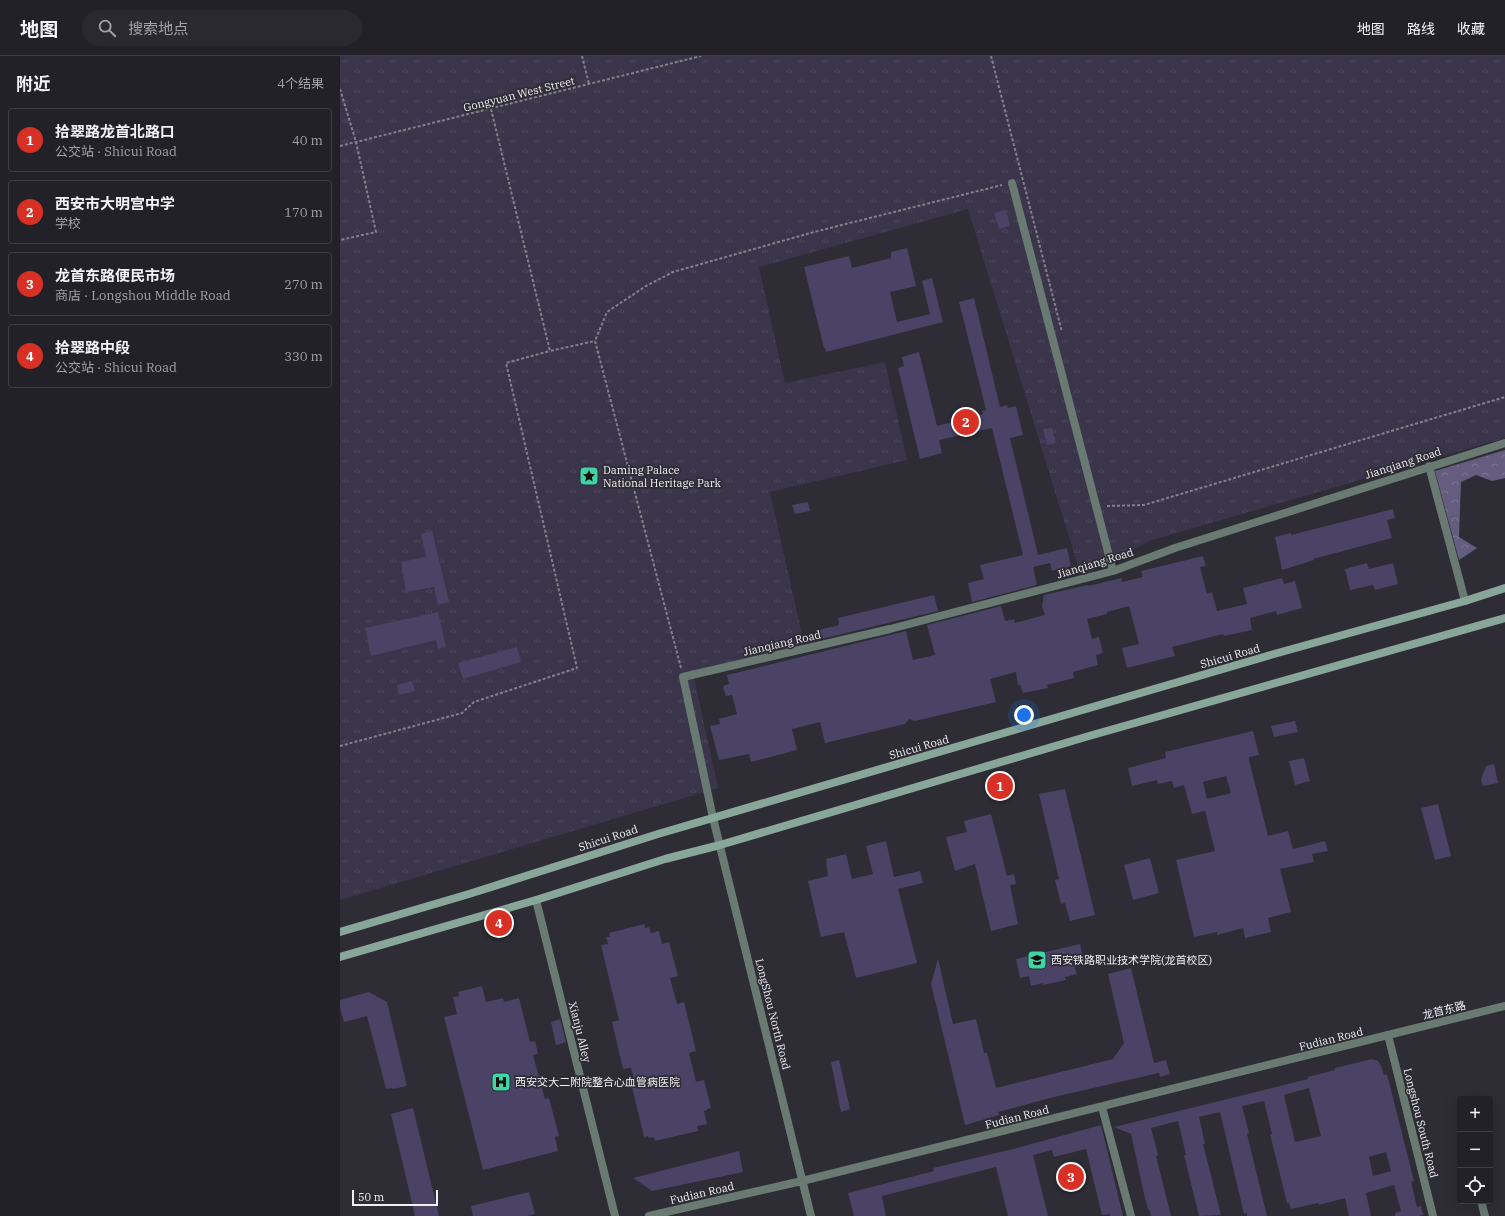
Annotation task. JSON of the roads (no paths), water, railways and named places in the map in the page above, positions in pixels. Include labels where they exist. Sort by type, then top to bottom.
[{"type":"main road","name":"Shicui Road","points":[[340,932],[469,894],[658,834],[1274,654],[1465,601],[1505,588]]},
{"type":"main road","points":[[340,957],[536,900],[665,859],[720,845],[1089,736],[1505,618]]},
{"type":"street","points":[[1012,183],[1113,571]]},
{"type":"street","name":"Jianqiang Road","points":[[683,677],[890,629],[1113,571],[1175,548],[1505,443]]},
{"type":"street","points":[[1429,466],[1465,601]]},
{"type":"street","name":"LongShou North Road","points":[[683,677],[713,818],[811,1216]]},
{"type":"street","name":"Xianju Alley","points":[[536,900],[615,1216]]},
{"type":"street","name":"龙首东路","points":[[1388,1036],[1505,1006]]},
{"type":"street","name":"Fudian Road","points":[[649,1216],[802,1181],[1388,1036]]},
{"type":"street","name":"Longshou South Road","points":[[1388,1036],[1433,1216]]},
{"type":"street","points":[[1102,1107],[1131,1216]]},
{"type":"street","points":[[1482,1204],[1485,1216]]},
{"type":"place","name":"西安市大明宫中学","points":[[966,422]]},
{"type":"place","name":"Daming Palace National Heritage Park","points":[[589,476]]},
{"type":"place","name":"拾翠路龙首北路口","points":[[1000,786]]},
{"type":"place","name":"拾翠路中段","points":[[499,923]]},
{"type":"place","name":"西安铁路职业技术学院(龙首校区)","points":[[1037,960]]},
{"type":"place","name":"西安交大二附院整合心血管病医院","points":[[501,1082]]},
{"type":"place","name":"龙首东路便民市场","points":[[1071,1177]]}]
